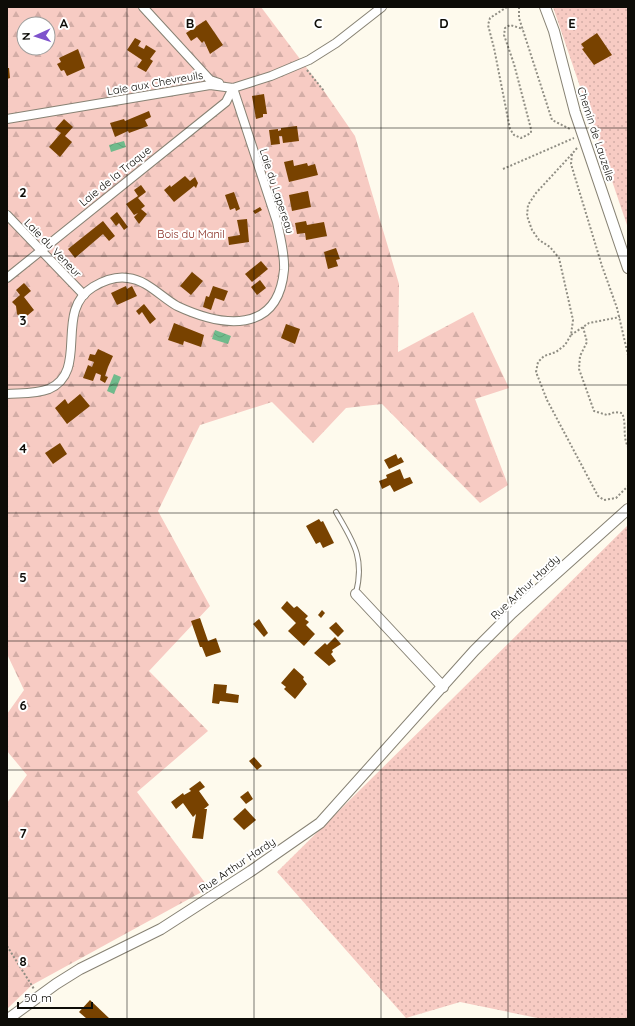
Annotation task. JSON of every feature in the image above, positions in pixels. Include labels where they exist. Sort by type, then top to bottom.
[{"type":"street","points":[[143,7],[210,80],[233,88]]},
{"type":"street","name":"Laie aux Chevreuils","points":[[7,118],[210,85],[233,88],[271,76],[309,60],[336,43],[382,7]]},
{"type":"street","name":"Chemin de Lauzelle","points":[[545,7],[554,31],[583,135],[628,268]]},
{"type":"street","name":"Laie de la Traque","points":[[7,278],[226,102],[233,88]]},
{"type":"street","name":"Laie du Lapereau","points":[[7,394],[41,391],[57,384],[62,380],[70,360],[72,322],[76,308],[84,295],[104,281],[127,278],[143,282],[165,299],[178,306],[220,320],[248,321],[259,317],[268,310],[282,282],[284,269],[282,242],[277,222],[233,88]]},
{"type":"street","name":"Laie du Veneur","points":[[7,215],[36,247],[42,250],[84,295]]},
{"type":"street","name":"Rue Arthur Hardy","points":[[8,1019],[80,969],[161,929],[320,823],[474,651],[512,613],[628,509]]},
{"type":"street","points":[[356,594],[443,687]]},
{"type":"lane","points":[[336,512],[358,553],[360,567],[356,594]]},
{"type":"path","points":[[506,7],[490,18],[488,25],[510,129],[514,135],[521,138],[531,133],[531,129],[514,64],[504,35],[504,28],[510,25],[523,28]]},
{"type":"path","points":[[519,7],[519,18],[552,120],[583,135]]},
{"type":"path","points":[[303,65],[324,91]]},
{"type":"path","points":[[583,135],[572,154],[536,193],[528,205],[528,216],[532,230],[539,240],[550,247],[559,258],[573,320],[571,335],[565,346],[556,352],[544,356],[538,362],[536,372],[547,400],[598,496],[604,500],[616,498],[628,486]]},
{"type":"path","points":[[503,169],[583,135]]},
{"type":"path","points":[[572,154],[571,164],[620,317],[628,355]]},
{"type":"path","points":[[571,335],[589,323],[620,317]]},
{"type":"path","points":[[583,327],[587,342],[580,356],[579,369],[594,411],[607,416],[615,412],[622,413],[625,419],[624,439],[628,447]]},
{"type":"path","points":[[7,946],[38,997]]},
{"type":"green space","name":"Bois du Manil","points":[[7,7],[261,7],[324,91],[355,136],[399,284],[398,352],[473,312],[509,388],[475,399],[508,485],[480,503],[382,404],[346,408],[313,443],[272,402],[200,425],[158,511],[210,606],[149,671],[208,731],[137,792],[209,888],[32,985],[7,1009],[7,803],[27,775],[7,751],[7,714],[24,690],[7,654]]},
{"type":"green space","points":[[553,7],[628,7],[628,228]]},
{"type":"green space","points":[[628,525],[628,1019],[542,1019],[460,1002],[406,1018],[277,872]]},
{"type":"water","points":[[124,141],[126,147],[111,152],[109,145]]},
{"type":"water","points":[[215,330],[231,336],[228,344],[212,339]]},
{"type":"water","points":[[114,374],[121,377],[114,394],[107,391]]},
{"type":"building","points":[[206,20],[223,45],[210,54],[204,41],[202,43],[197,37],[191,41],[186,33]]},
{"type":"building","points":[[597,33],[612,55],[594,65],[582,49],[584,48],[581,44]]},
{"type":"building","points":[[135,38],[141,41],[138,46],[144,49],[146,45],[156,51],[150,59],[153,61],[146,72],[137,67],[142,60],[127,50]]},
{"type":"building","points":[[78,49],[85,68],[67,76],[64,70],[61,71],[57,64],[61,62],[59,58]]},
{"type":"building","points":[[7,68],[9,68],[10,78],[7,79]]},
{"type":"building","points":[[264,94],[267,114],[263,114],[263,117],[256,119],[252,96]]},
{"type":"building","points":[[149,111],[151,117],[145,120],[148,126],[129,133],[128,131],[115,137],[110,123],[124,119],[125,121]]},
{"type":"building","points":[[64,119],[73,127],[65,136],[72,142],[60,157],[49,147],[61,133],[55,129]]},
{"type":"building","points":[[297,126],[299,141],[283,143],[282,136],[279,136],[280,144],[271,145],[269,130],[278,129],[278,131],[281,130],[281,128]]},
{"type":"building","points":[[293,160],[294,166],[307,163],[308,166],[315,164],[318,175],[289,182],[284,162]]},
{"type":"building","points":[[185,176],[190,181],[195,177],[198,183],[196,188],[194,186],[174,202],[164,190],[170,185],[171,187]]},
{"type":"building","points":[[141,185],[146,192],[138,198],[145,206],[141,209],[147,214],[139,224],[134,217],[138,213],[134,215],[126,204],[138,196],[134,190]]},
{"type":"building","points":[[308,191],[311,207],[292,211],[289,195]]},
{"type":"building","points":[[234,192],[240,209],[236,211],[235,208],[230,210],[225,195]]},
{"type":"building","points":[[260,207],[262,210],[255,214],[253,211]]},
{"type":"building","points":[[117,212],[128,227],[124,230],[119,223],[116,226],[110,218]]},
{"type":"building","points":[[247,219],[249,242],[229,245],[228,237],[240,235],[237,220]]},
{"type":"building","points":[[103,221],[115,236],[109,241],[103,234],[75,258],[68,249]]},
{"type":"building","points":[[306,221],[307,225],[324,222],[327,236],[306,240],[305,233],[297,234],[295,223]]},
{"type":"building","points":[[336,248],[340,259],[336,260],[338,266],[328,269],[324,252]]},
{"type":"building","points":[[261,261],[268,269],[252,282],[245,274]]},
{"type":"building","points":[[192,272],[203,281],[191,295],[180,286]]},
{"type":"building","points":[[260,280],[266,288],[257,295],[251,287]]},
{"type":"building","points":[[24,283],[31,291],[24,297],[34,310],[22,320],[17,314],[16,306],[12,302],[20,295],[16,290]]},
{"type":"building","points":[[126,286],[127,289],[132,286],[137,296],[117,305],[111,293]]},
{"type":"building","points":[[213,286],[228,291],[224,301],[215,298],[211,310],[203,307],[206,296],[209,297]]},
{"type":"building","points":[[144,304],[156,319],[150,324],[142,312],[139,315],[136,311]]},
{"type":"building","points":[[174,323],[204,335],[201,347],[184,341],[183,345],[168,340]]},
{"type":"building","points":[[286,324],[300,329],[295,344],[281,338]]},
{"type":"building","points":[[98,349],[113,356],[105,376],[108,377],[105,383],[100,380],[101,375],[96,373],[93,381],[83,378],[88,365],[92,367],[94,362],[88,360],[90,354],[95,355]]},
{"type":"building","points":[[80,394],[90,406],[67,424],[55,408],[65,399],[68,404]]},
{"type":"building","points":[[60,443],[67,454],[53,464],[45,453]]},
{"type":"building","points":[[396,454],[398,459],[401,457],[404,462],[389,469],[384,460]]},
{"type":"building","points":[[400,469],[404,479],[410,477],[413,483],[394,492],[390,485],[382,489],[379,481],[387,478],[386,475]]},
{"type":"building","points":[[319,519],[321,522],[323,521],[334,543],[323,548],[320,542],[316,544],[306,526]]},
{"type":"building","points":[[287,601],[294,608],[297,606],[308,616],[305,619],[309,622],[306,625],[315,634],[304,646],[288,631],[296,623],[281,608]]},
{"type":"building","points":[[322,610],[325,613],[321,618],[318,615]]},
{"type":"building","points":[[200,618],[208,641],[216,638],[221,652],[206,657],[202,647],[200,647],[191,621]]},
{"type":"building","points":[[259,619],[268,633],[264,637],[253,624]]},
{"type":"building","points":[[336,622],[344,631],[338,637],[329,628]]},
{"type":"building","points":[[335,637],[341,644],[332,650],[333,652],[331,654],[336,661],[329,666],[314,653],[325,643],[327,645]]},
{"type":"building","points":[[294,668],[304,677],[303,679],[307,684],[295,699],[284,689],[286,687],[281,683]]},
{"type":"building","points":[[214,684],[227,685],[226,693],[239,695],[238,703],[220,701],[219,704],[212,703]]},
{"type":"building","points":[[254,757],[262,766],[257,770],[249,761]]},
{"type":"building","points":[[200,781],[205,787],[199,791],[209,805],[204,809],[207,809],[203,839],[192,838],[196,814],[193,817],[183,803],[176,809],[171,802],[183,793],[184,795],[191,791],[189,789]]},
{"type":"building","points":[[248,791],[253,799],[246,804],[240,797]]},
{"type":"building","points":[[245,808],[256,820],[244,830],[233,819]]},
{"type":"building","points":[[90,1000],[110,1019],[87,1019],[79,1012]]}]
